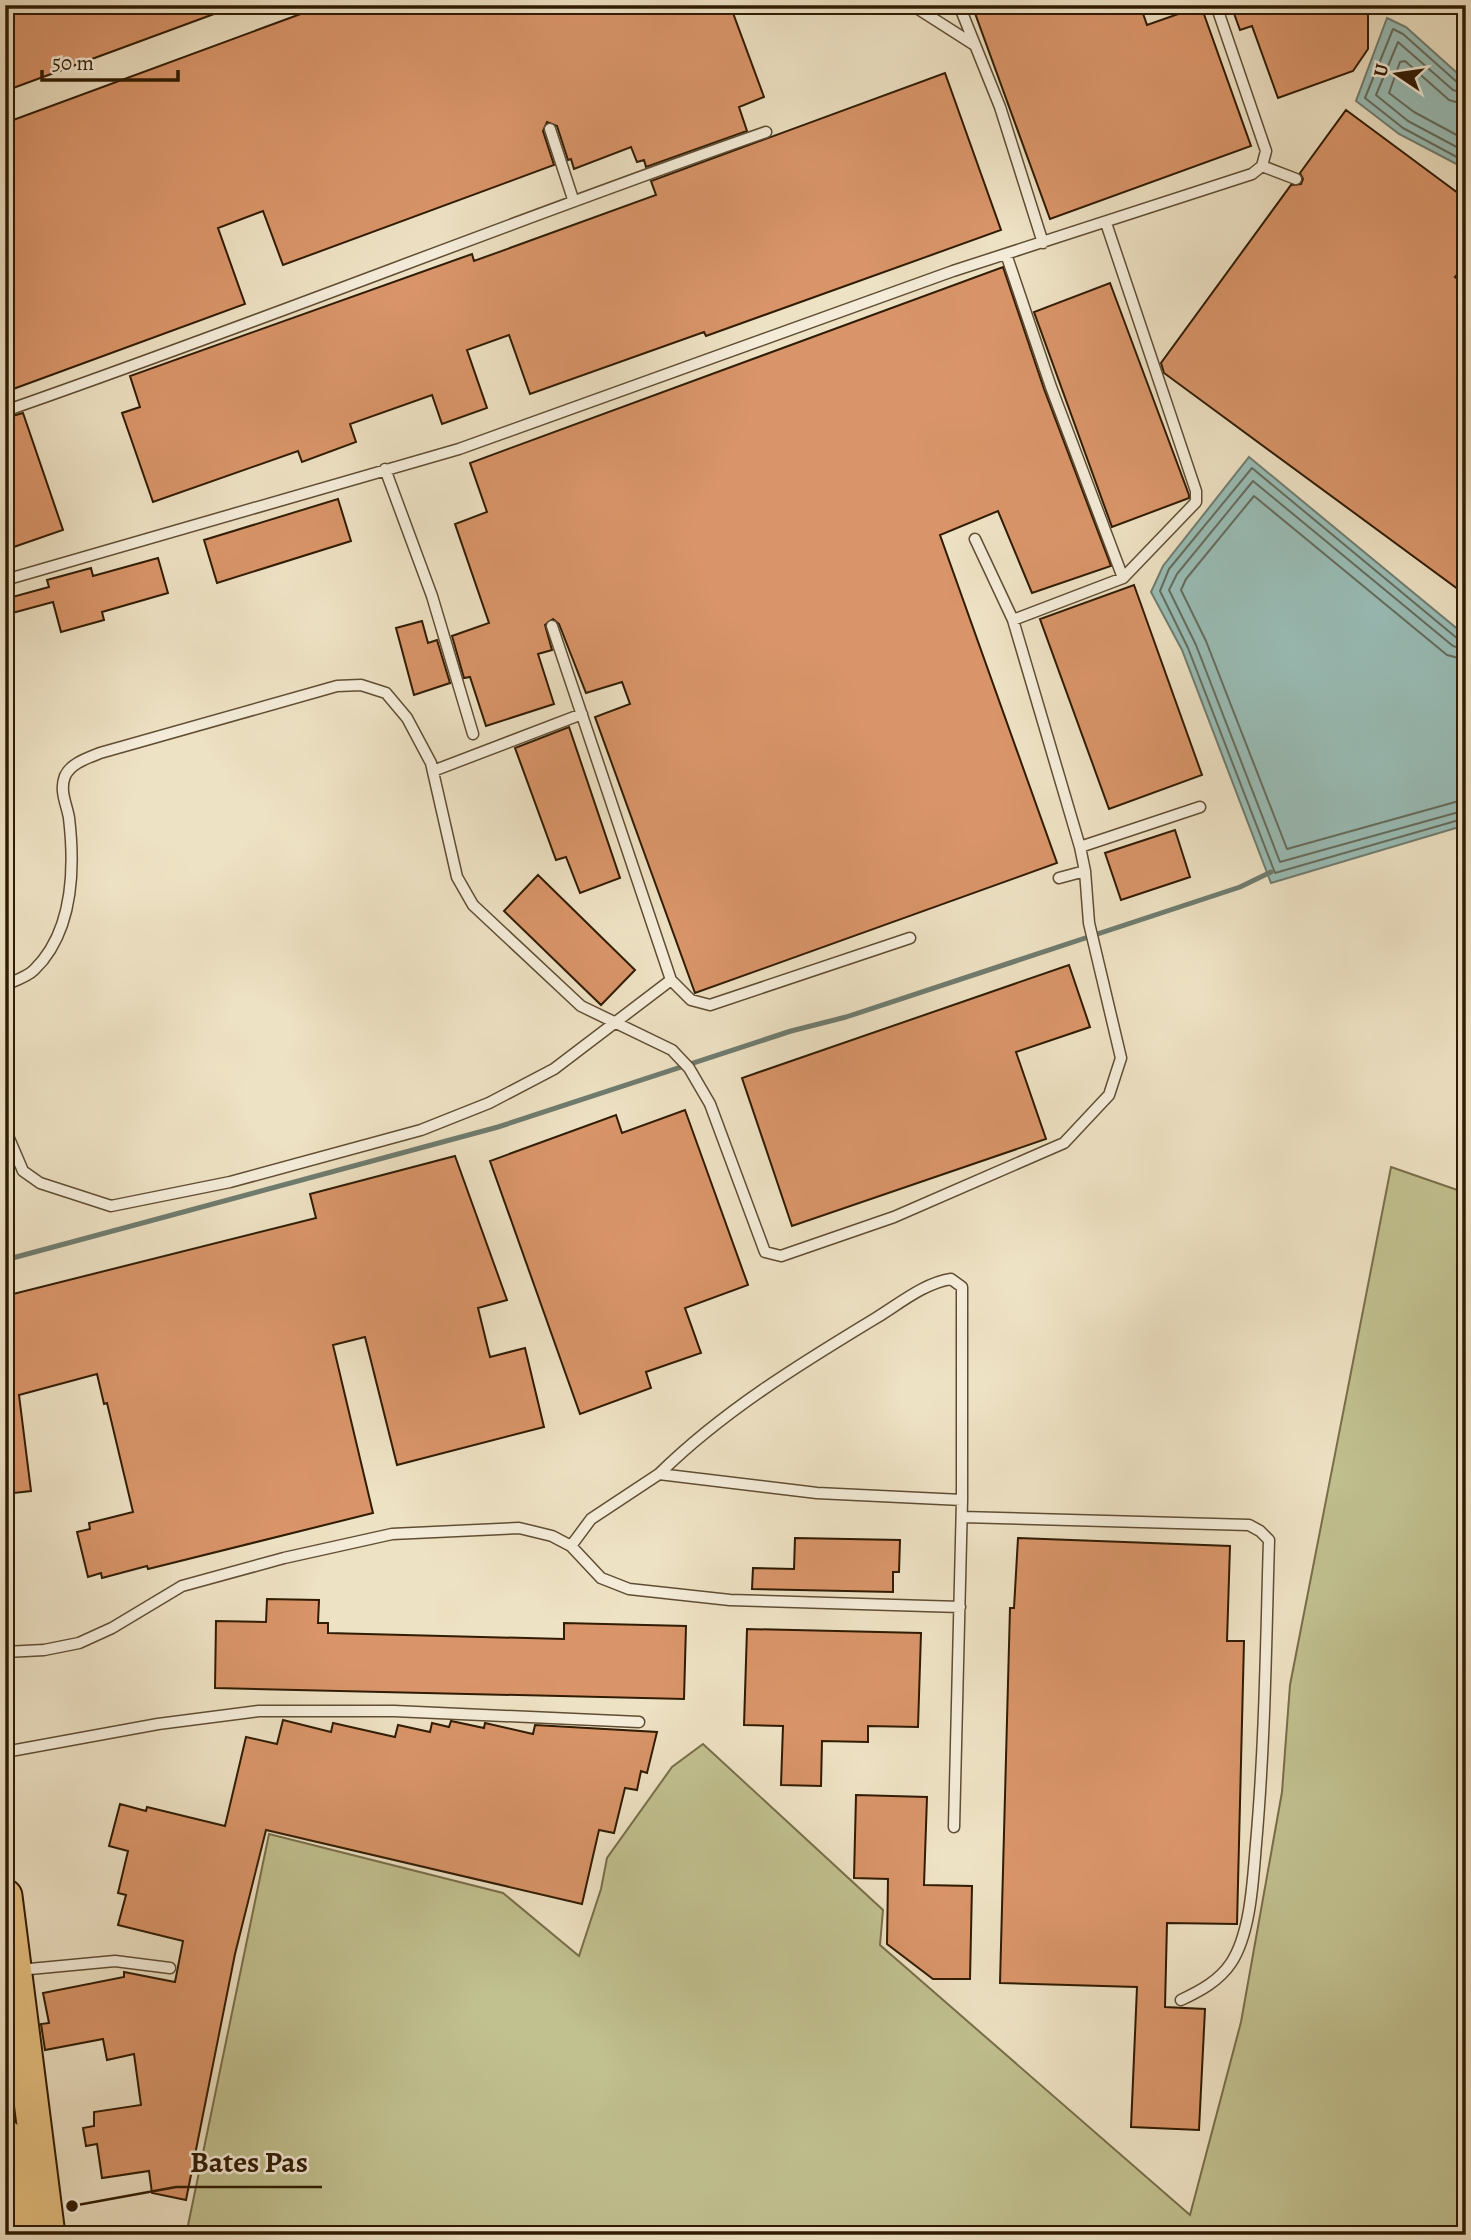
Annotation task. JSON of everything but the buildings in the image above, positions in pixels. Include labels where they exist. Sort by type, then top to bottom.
[{"type":"highway","points":[[5,1896],[16,1971],[14,2038],[48,2235]]},
{"type":"highway","points":[[5,2136],[19,2235]]},
{"type":"lane","points":[[912,5],[973,44]]},
{"type":"lane","points":[[958,5],[1000,107],[1043,243]]},
{"type":"lane","points":[[5,580],[459,449],[953,271],[1252,174],[1262,166],[1266,151],[1216,5]]},
{"type":"lane","points":[[550,129],[573,199]]},
{"type":"lane","points":[[5,411],[333,291],[573,199],[766,132]]},
{"type":"lane","points":[[1262,166],[1296,179]]},
{"type":"lane","points":[[1013,620],[1123,578],[1196,502],[1197,496],[1106,223]]},
{"type":"lane","points":[[1006,254],[1051,387],[1123,578]]},
{"type":"lane","points":[[386,469],[432,596],[473,734]]},
{"type":"lane","points":[[5,985],[32,972],[52,948],[65,916],[72,872],[69,816],[63,795],[65,776],[75,765],[100,752],[337,686],[360,685],[386,693],[407,718],[433,771],[457,877],[473,905],[581,1006],[615,1025],[672,1050],[689,1068],[710,1104],[765,1252],[781,1256],[894,1217],[1063,1143],[1109,1095],[1121,1058],[1089,923],[1085,871],[1080,847],[1013,620],[975,539]]},
{"type":"lane","points":[[552,626],[671,980],[691,1000],[710,1005],[910,938]]},
{"type":"lane","points":[[433,771],[582,715]]},
{"type":"lane","points":[[1080,847],[1199,807]]},
{"type":"lane","points":[[1059,878],[1085,871]]},
{"type":"lane","points":[[5,1129],[23,1171],[40,1183],[111,1206],[230,1182],[421,1130],[489,1103],[554,1069],[671,980]]},
{"type":"lane","points":[[571,1546],[591,1519],[659,1474],[747,1400],[919,1292],[951,1279],[962,1287],[962,1517],[954,1827]]},
{"type":"lane","points":[[659,1474],[817,1493],[962,1500]]},
{"type":"lane","points":[[962,1517],[1249,1525],[1269,1540],[1262,1780],[1252,1885],[1245,1925],[1232,1962],[1206,1988],[1181,2000]]},
{"type":"lane","points":[[5,1652],[44,1650],[79,1643],[112,1628],[182,1586],[284,1558],[393,1534],[519,1528],[552,1536],[571,1546],[601,1578],[628,1589],[664,1595],[960,1607]]},
{"type":"lane","points":[[5,1752],[158,1724],[259,1712],[394,1712],[639,1722]]},
{"type":"lane","points":[[16,1971],[115,1961],[170,1968]]},
{"type":"shaded area","points":[[1391,1167],[1466,1193],[1466,2235],[186,2235],[269,1834],[503,1893],[579,1956],[601,1889],[607,1858],[672,1767],[703,1744],[883,1910],[880,1945],[1190,2215],[1241,2022],[1282,1792],[1290,1685]]},
{"type":"water","points":[[1387,18],[1406,27],[1466,81],[1466,169],[1399,134],[1356,101]]},
{"type":"water","points":[[1249,457],[1466,636],[1466,825],[1271,883],[1182,650],[1151,592],[1163,566]]},
{"type":"waterway","points":[[5,1260],[498,1127],[791,1031],[846,1017],[1240,887],[1271,872]]},
{"type":"place","name":"Bates Pas","points":[[72,2206]]}]
